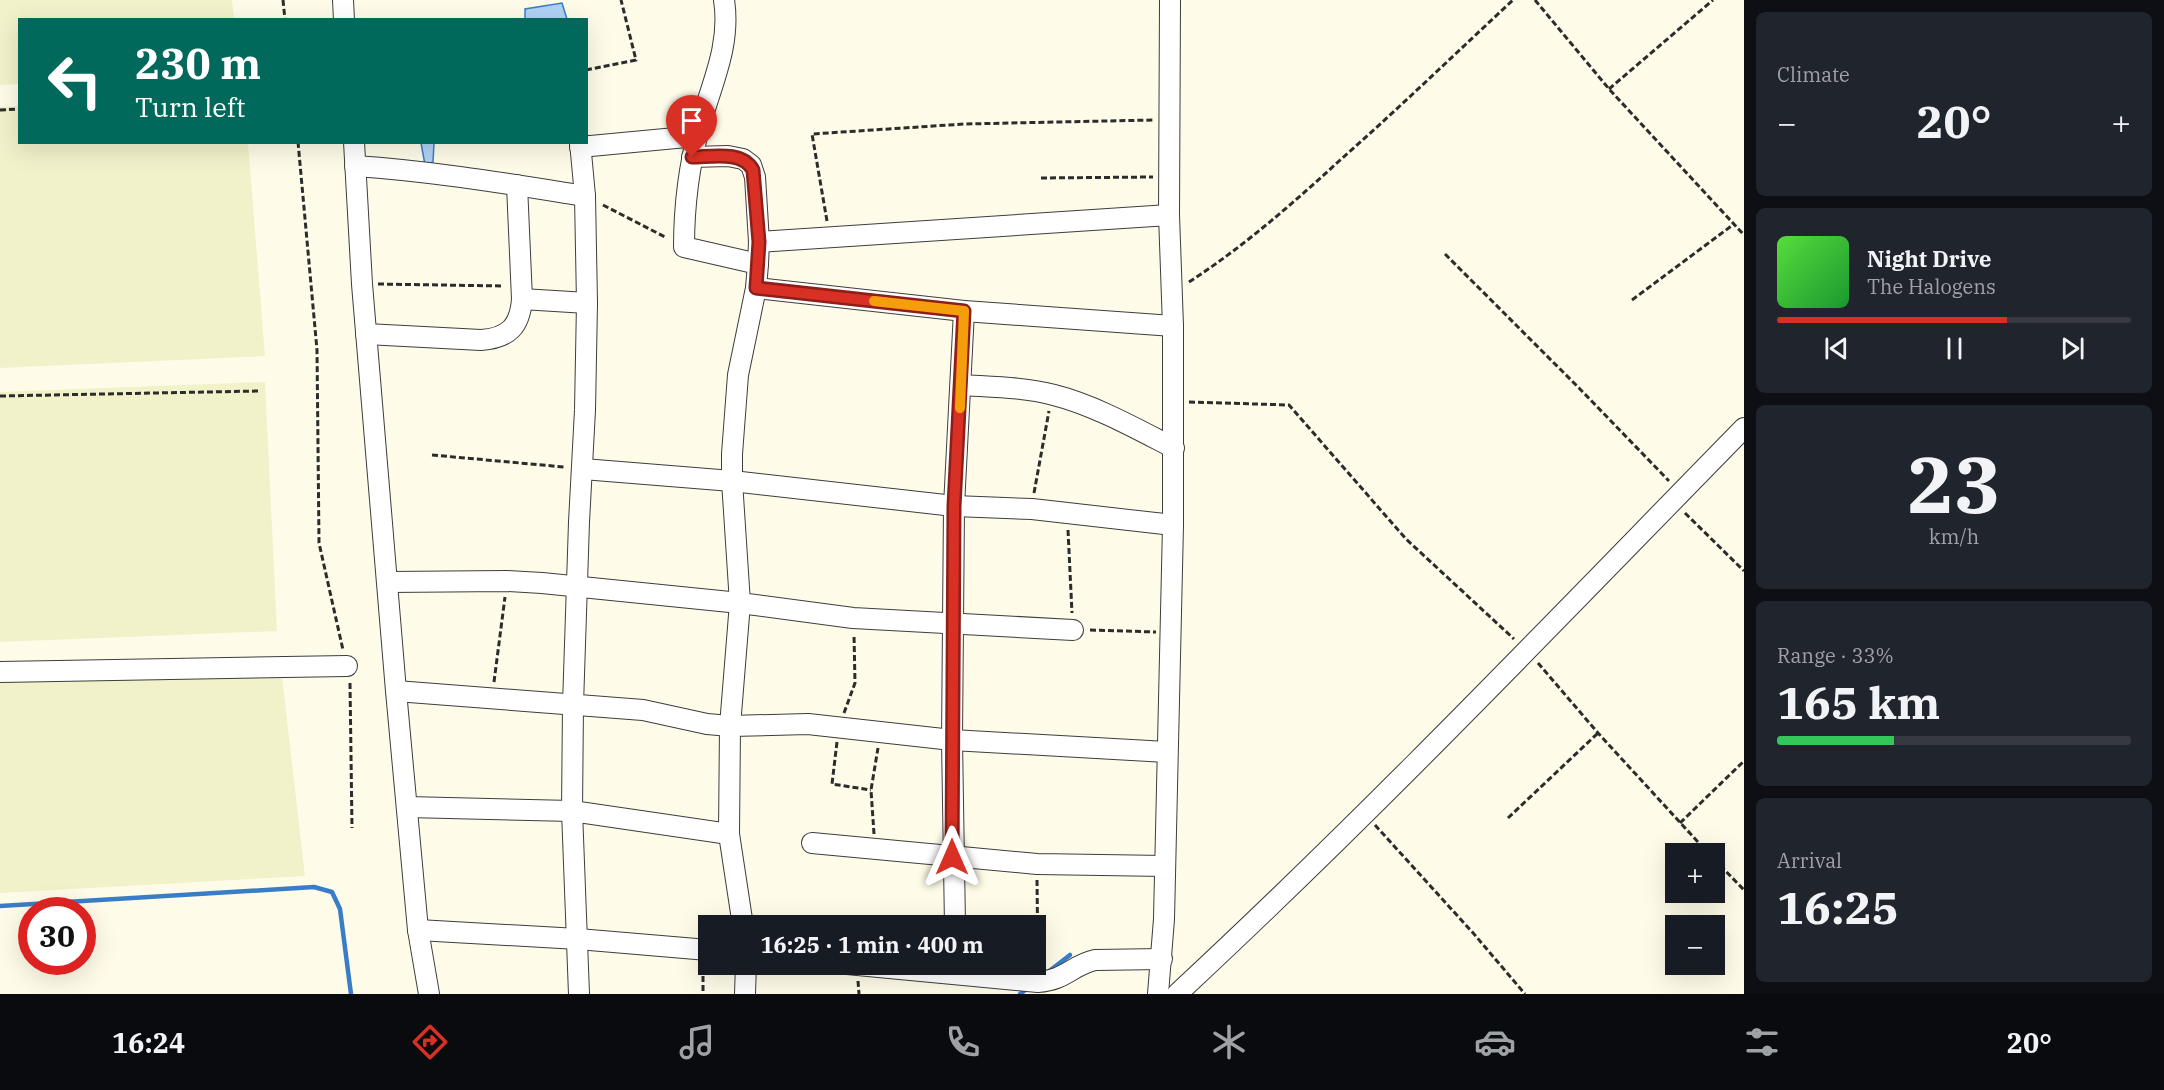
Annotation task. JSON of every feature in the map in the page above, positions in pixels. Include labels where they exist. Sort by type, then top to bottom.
[{"type":"street","points":[[343,0],[344,18]]},
{"type":"street","points":[[724,0],[726,33],[723,53],[692,157],[685,204],[684,247],[758,264]]},
{"type":"street","points":[[1158,994],[1162,959],[1166,866],[1174,448],[1169,215],[1170,0]]},
{"type":"street","points":[[579,994],[572,811],[573,705],[587,303],[585,196],[580,145],[697,136]]},
{"type":"street","points":[[354,144],[362,284],[396,691],[418,930],[429,994]]},
{"type":"street","points":[[692,157],[743,159],[751,165],[755,177],[758,264],[756,288],[735,392],[732,481],[740,603],[730,726],[729,834],[740,915]]},
{"type":"street","points":[[355,166],[408,170],[585,196]]},
{"type":"street","points":[[366,334],[495,339],[508,332],[516,324],[521,313],[518,185]]},
{"type":"street","points":[[759,242],[1169,215]]},
{"type":"street","points":[[756,288],[964,311],[1173,326]]},
{"type":"street","points":[[521,293],[587,303]]},
{"type":"street","points":[[955,915],[952,857],[954,506],[964,311]]},
{"type":"street","points":[[961,385],[1054,395],[1115,419],[1174,448]]},
{"type":"street","points":[[1177,994],[1530,654],[1676,497],[1744,428]]},
{"type":"street","points":[[583,469],[732,481],[954,506],[1032,509],[1173,525]]},
{"type":"street","points":[[388,582],[507,581],[740,603],[854,618],[1073,630]]},
{"type":"street","points":[[0,672],[347,666]]},
{"type":"street","points":[[396,691],[651,711],[707,724],[730,726],[782,724],[840,726],[952,740],[1167,753]]},
{"type":"street","points":[[407,807],[572,811],[729,834]]},
{"type":"street","points":[[812,843],[1037,864],[1166,866]]},
{"type":"street","points":[[418,930],[578,939],[698,949]]},
{"type":"street","points":[[933,975],[1043,986],[1095,960],[1162,959]]},
{"type":"street","points":[[745,994],[746,975]]},
{"type":"path","points":[[283,0],[285,18]]},
{"type":"path","points":[[588,70],[636,60],[621,0]]},
{"type":"path","points":[[1172,293],[1214,265],[1287,208],[1393,113],[1513,0]]},
{"type":"path","points":[[1534,0],[1609,90],[1744,235]]},
{"type":"path","points":[[1609,90],[1713,0]]},
{"type":"path","points":[[0,110],[18,109]]},
{"type":"path","points":[[830,236],[812,134],[964,124],[1170,119]]},
{"type":"path","points":[[298,144],[316,350],[319,543],[350,680],[352,828]]},
{"type":"path","points":[[1041,178],[1169,177]]},
{"type":"path","points":[[585,196],[684,247]]},
{"type":"path","points":[[1632,300],[1734,224]]},
{"type":"path","points":[[1445,254],[1580,388],[1744,571]]},
{"type":"path","points":[[362,284],[521,293]]},
{"type":"path","points":[[0,396],[259,391]]},
{"type":"path","points":[[1032,509],[1046,418],[1054,395]]},
{"type":"path","points":[[1173,401],[1289,405],[1406,539],[1530,654],[1699,843]]},
{"type":"path","points":[[432,455],[583,469]]},
{"type":"path","points":[[1067,513],[1073,630],[1171,632]]},
{"type":"path","points":[[492,699],[507,581]]},
{"type":"path","points":[[854,618],[855,683],[840,726],[832,784],[871,790]]},
{"type":"path","points":[[875,850],[871,790],[880,731]]},
{"type":"path","points":[[1508,818],[1599,734]]},
{"type":"path","points":[[1680,823],[1744,761]]},
{"type":"path","points":[[1363,813],[1474,934],[1525,994]]},
{"type":"path","points":[[1037,864],[1043,986]]},
{"type":"path","points":[[1725,870],[1744,890]]},
{"type":"path","points":[[703,994],[704,975]]},
{"type":"green space","points":[[0,0],[232,0],[234,18],[18,18],[18,84],[0,85]]},
{"type":"green space","points":[[18,106],[18,144],[248,144],[265,356],[0,368],[0,107]]},
{"type":"green space","points":[[265,382],[277,631],[0,642],[0,392]]},
{"type":"green space","points":[[280,659],[305,876],[0,893],[0,667]]},
{"type":"water","points":[[562,3],[567,18],[525,18],[525,9]]},
{"type":"water","points":[[421,144],[434,144],[433,162],[425,165]]},
{"type":"waterway","points":[[0,906],[314,887],[332,892],[340,909],[351,994]]},
{"type":"waterway","points":[[1048,972],[1070,955]]},
{"type":"waterway","points":[[1020,994],[1028,988]]},
{"type":"slow traffic","points":[[874,301],[964,311],[960,408]]},
{"type":"route","points":[[692,157],[728,156],[743,159],[751,165],[755,177],[759,242],[756,288],[964,311],[954,506],[952,857]]}]
